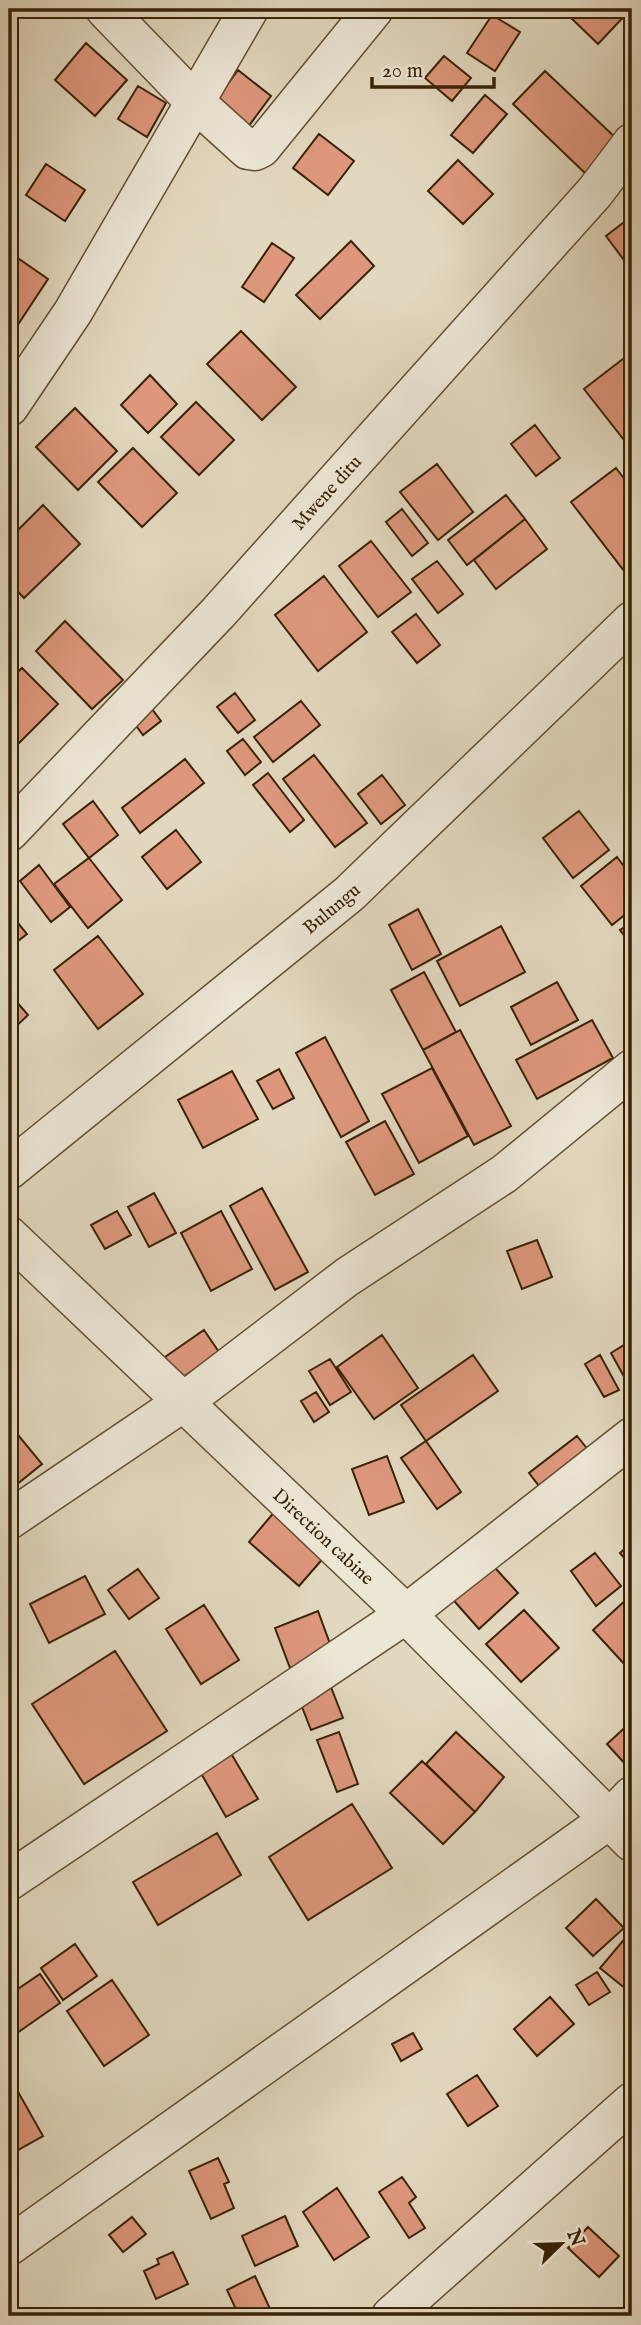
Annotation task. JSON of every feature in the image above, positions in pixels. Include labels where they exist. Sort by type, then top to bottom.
[{"type":"street","points":[[105,9],[195,102],[248,150],[261,148],[374,9]]},
{"type":"street","points":[[9,407],[73,313],[249,9]]},
{"type":"street","name":"Mwene ditu","points":[[9,832],[218,613],[595,192],[632,143]]},
{"type":"street","name":"Bulungu","points":[[9,1170],[349,894],[632,621]]},
{"type":"street","points":[[9,1520],[182,1403],[347,1277],[504,1174],[632,1069]]},
{"type":"street","name":"Direction cabine","points":[[9,1236],[182,1403],[625,1819]]},
{"type":"street","points":[[9,1881],[406,1614],[632,1437]]},
{"type":"street","points":[[9,2246],[625,1819]]},
{"type":"street","points":[[391,2316],[632,2102]]},
{"type":"building","points":[[572,9],[631,9],[598,44],[567,14]]},
{"type":"building","points":[[492,15],[520,32],[495,71],[467,53]]},
{"type":"building","points":[[86,43],[127,80],[95,116],[55,80]]},
{"type":"building","points":[[444,56],[471,78],[452,101],[425,78]]},
{"type":"building","points":[[238,70],[271,96],[248,127],[214,103]]},
{"type":"building","points":[[545,71],[618,140],[586,174],[513,104]]},
{"type":"building","points":[[138,86],[166,103],[147,137],[118,119]]},
{"type":"building","points":[[485,95],[507,114],[473,153],[451,135]]},
{"type":"building","points":[[319,134],[354,161],[328,195],[293,168]]},
{"type":"building","points":[[458,160],[493,194],[463,224],[428,191]]},
{"type":"building","points":[[46,164],[85,190],[65,221],[26,195]]},
{"type":"building","points":[[632,216],[632,271],[606,236]]},
{"type":"building","points":[[351,241],[374,266],[320,319],[296,295]]},
{"type":"building","points":[[272,243],[294,258],[264,302],[242,287]]},
{"type":"building","points":[[9,252],[48,279],[19,323],[9,316]]},
{"type":"building","points":[[241,331],[296,387],[262,420],[207,364]]},
{"type":"building","points":[[632,352],[632,442],[628,445],[584,389]]},
{"type":"building","points":[[150,375],[177,404],[148,433],[121,405]]},
{"type":"building","points":[[196,402],[234,440],[199,475],[161,437]]},
{"type":"building","points":[[75,408],[117,451],[78,490],[36,447]]},
{"type":"building","points":[[535,425],[560,458],[536,476],[511,444]]},
{"type":"building","points":[[133,448],[177,493],[142,527],[98,482]]},
{"type":"building","points":[[437,464],[473,512],[438,540],[400,492]]},
{"type":"building","points":[[616,468],[632,489],[632,573],[628,576],[571,502]]},
{"type":"building","points":[[506,495],[525,519],[467,565],[448,540]]},
{"type":"building","points":[[43,505],[80,544],[24,598],[9,582],[9,539]]},
{"type":"building","points":[[402,509],[428,543],[412,556],[386,522]]},
{"type":"building","points":[[525,519],[547,549],[496,589],[474,560]]},
{"type":"building","points":[[371,541],[411,592],[378,617],[339,566]]},
{"type":"building","points":[[437,561],[463,594],[438,613],[412,579]]},
{"type":"building","points":[[324,576],[367,632],[318,671],[275,615]]},
{"type":"building","points":[[416,614],[440,645],[417,663],[392,632]]},
{"type":"building","points":[[65,621],[123,680],[92,709],[36,651]]},
{"type":"building","points":[[22,668],[58,704],[9,753],[9,680]]},
{"type":"building","points":[[235,693],[255,720],[238,733],[217,707]]},
{"type":"building","points":[[301,701],[320,725],[273,762],[254,737]]},
{"type":"building","points":[[149,705],[161,721],[143,735],[131,719]]},
{"type":"building","points":[[243,739],[261,762],[245,775],[227,751]]},
{"type":"building","points":[[314,755],[367,823],[335,847],[283,779]]},
{"type":"building","points":[[185,759],[204,783],[140,833],[122,808]]},
{"type":"building","points":[[268,773],[304,820],[290,832],[253,785]]},
{"type":"building","points":[[382,775],[405,805],[381,824],[358,794]]},
{"type":"building","points":[[93,801],[118,835],[89,858],[63,824]]},
{"type":"building","points":[[579,811],[609,850],[573,878],[543,838]]},
{"type":"building","points":[[176,830],[201,862],[167,889],[142,857]]},
{"type":"building","points":[[617,857],[632,877],[632,909],[612,925],[581,886]]},
{"type":"building","points":[[89,858],[122,900],[88,928],[54,884]]},
{"type":"building","points":[[39,865],[70,907],[51,922],[20,881]]},
{"type":"building","points":[[418,909],[441,954],[412,970],[389,925]]},
{"type":"building","points":[[9,912],[27,934],[9,948]]},
{"type":"building","points":[[632,922],[632,946],[620,930]]},
{"type":"building","points":[[501,926],[525,972],[460,1006],[437,961]]},
{"type":"building","points":[[98,936],[143,994],[98,1029],[54,970]]},
{"type":"building","points":[[424,972],[456,1032],[423,1050],[391,990]]},
{"type":"building","points":[[557,982],[578,1020],[531,1045],[511,1007]]},
{"type":"building","points":[[9,993],[28,1015],[9,1033]]},
{"type":"building","points":[[592,1020],[613,1058],[537,1099],[516,1060]]},
{"type":"building","points":[[460,1030],[511,1126],[474,1145],[423,1050]]},
{"type":"building","points":[[325,1037],[369,1121],[341,1137],[296,1053]]},
{"type":"building","points":[[432,1068],[468,1136],[419,1163],[382,1094]]},
{"type":"building","points":[[279,1069],[294,1098],[273,1109],[257,1081]]},
{"type":"building","points":[[232,1071],[258,1119],[203,1148],[178,1100]]},
{"type":"building","points":[[385,1121],[414,1174],[375,1195],[346,1142]]},
{"type":"building","points":[[262,1188],[308,1272],[275,1290],[230,1206]]},
{"type":"building","points":[[154,1193],[176,1233],[149,1247],[128,1207]]},
{"type":"building","points":[[117,1211],[131,1235],[105,1249],[91,1225]]},
{"type":"building","points":[[221,1211],[252,1269],[211,1291],[181,1233]]},
{"type":"building","points":[[537,1240],[552,1277],[522,1289],[507,1251]]},
{"type":"building","points":[[204,1330],[219,1352],[179,1380],[165,1357]]},
{"type":"building","points":[[382,1335],[418,1388],[374,1419],[337,1367]]},
{"type":"building","points":[[624,1345],[632,1360],[632,1382],[628,1384],[611,1353]]},
{"type":"building","points":[[473,1355],[498,1391],[426,1441],[401,1405]]},
{"type":"building","points":[[600,1355],[619,1390],[604,1397],[585,1364]]},
{"type":"building","points":[[330,1359],[351,1392],[330,1405],[309,1371]]},
{"type":"building","points":[[316,1392],[329,1412],[314,1422],[301,1401]]},
{"type":"building","points":[[9,1424],[42,1464],[16,1485],[9,1476]]},
{"type":"building","points":[[577,1436],[597,1461],[549,1499],[529,1473]]},
{"type":"building","points":[[426,1441],[461,1492],[437,1509],[401,1458]]},
{"type":"building","points":[[387,1456],[404,1502],[369,1515],[352,1469]]},
{"type":"building","points":[[276,1510],[326,1555],[299,1586],[249,1542]]},
{"type":"building","points":[[632,1542],[632,1567],[620,1553]]},
{"type":"building","points":[[595,1553],[621,1586],[596,1606],[571,1571]]},
{"type":"building","points":[[487,1559],[518,1593],[479,1629],[448,1594]]},
{"type":"building","points":[[138,1569],[159,1598],[129,1619],[108,1590]]},
{"type":"building","points":[[85,1576],[105,1614],[49,1643],[30,1604]]},
{"type":"building","points":[[628,1598],[632,1603],[632,1660],[626,1666],[593,1630]]},
{"type":"building","points":[[204,1605],[239,1660],[201,1684],[166,1629]]},
{"type":"building","points":[[524,1610],[559,1648],[521,1682],[486,1644]]},
{"type":"building","points":[[318,1611],[333,1652],[290,1668],[275,1628]]},
{"type":"building","points":[[115,1651],[167,1731],[84,1784],[32,1704]]},
{"type":"building","points":[[327,1677],[343,1718],[311,1730],[295,1689]]},
{"type":"building","points":[[632,1721],[632,1761],[627,1766],[607,1744]]},
{"type":"building","points":[[339,1732],[358,1784],[337,1792],[317,1740]]},
{"type":"building","points":[[456,1732],[504,1777],[475,1812],[426,1764]]},
{"type":"building","points":[[229,1750],[258,1799],[226,1817],[198,1768]]},
{"type":"building","points":[[422,1761],[475,1812],[443,1844],[390,1793]]},
{"type":"building","points":[[352,1804],[392,1868],[308,1920],[269,1857]]},
{"type":"building","points":[[217,1833],[241,1875],[158,1925],[133,1882]]},
{"type":"building","points":[[596,1899],[624,1928],[593,1956],[566,1928]]},
{"type":"building","points":[[627,1936],[632,1940],[632,1994],[600,1968]]},
{"type":"building","points":[[75,1944],[97,1976],[63,2000],[41,1968]]},
{"type":"building","points":[[597,1972],[610,1992],[589,2005],[576,1985]]},
{"type":"building","points":[[40,1974],[60,2003],[17,2033],[9,2021],[9,1995]]},
{"type":"building","points":[[112,1980],[149,2035],[104,2066],[67,2011]]},
{"type":"building","points":[[550,1997],[574,2024],[537,2056],[514,2029]]},
{"type":"building","points":[[413,2033],[422,2049],[401,2061],[392,2044]]},
{"type":"building","points":[[477,2075],[498,2106],[468,2126],[447,2094]]},
{"type":"building","points":[[17,2090],[43,2136],[9,2155],[9,2094]]},
{"type":"building","points":[[218,2158],[229,2182],[224,2184],[234,2208],[211,2219],[189,2171]]},
{"type":"building","points":[[402,2177],[416,2197],[409,2203],[425,2228],[409,2238],[379,2192]]},
{"type":"building","points":[[337,2188],[369,2237],[334,2260],[303,2212]]},
{"type":"building","points":[[285,2216],[298,2246],[255,2266],[242,2236]]},
{"type":"building","points":[[132,2217],[146,2234],[123,2252],[109,2235]]},
{"type":"building","points":[[588,2227],[619,2256],[599,2277],[568,2248]]},
{"type":"building","points":[[173,2252],[188,2284],[156,2299],[144,2271],[159,2264],[157,2259]]},
{"type":"building","points":[[255,2276],[271,2311],[260,2316],[239,2316],[227,2290]]}]
